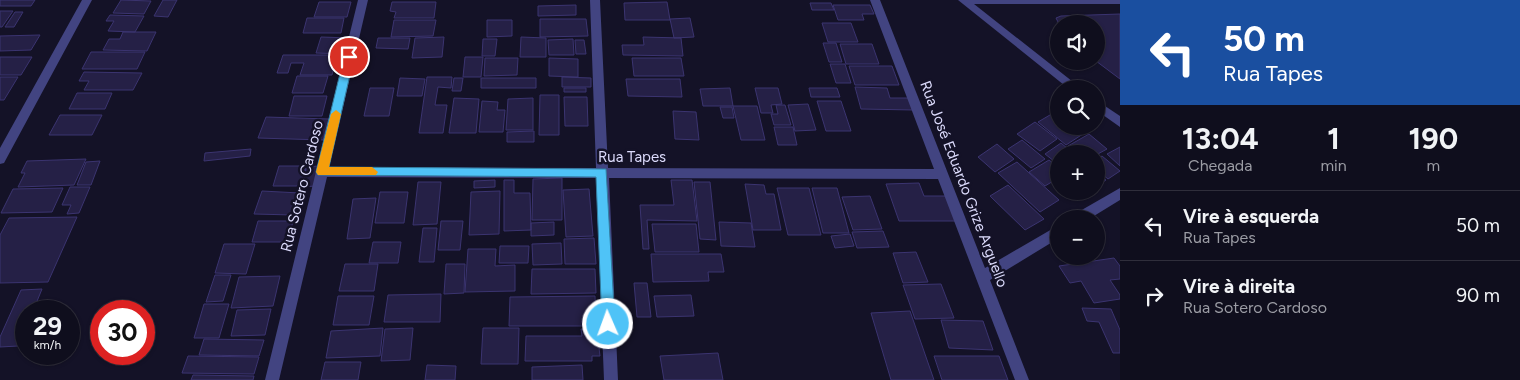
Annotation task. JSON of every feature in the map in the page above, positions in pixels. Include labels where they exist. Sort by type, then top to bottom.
[{"type":"street","points":[[0,159],[87,0]]},
{"type":"street","name":"Rua Sotero Cardoso","points":[[272,380],[363,0]]},
{"type":"street","points":[[595,0],[611,380]]},
{"type":"street","name":"Rua José Eduardo Grize Arguello","points":[[875,0],[1022,380]]},
{"type":"street","points":[[963,0],[1120,0]]},
{"type":"street","points":[[963,0],[1065,80]]},
{"type":"street","points":[[1105,111],[1120,122]]},
{"type":"street","name":"Rua Tapes","points":[[322,172],[942,174]]},
{"type":"street","points":[[1093,210],[1120,193]]},
{"type":"street","points":[[982,277],[1050,235]]},
{"type":"building","points":[[0,0],[35,0],[31,6],[0,6]]},
{"type":"building","points":[[121,0],[151,1],[144,14],[113,13]]},
{"type":"building","points":[[163,0],[177,0],[168,17],[154,16]]},
{"type":"building","points":[[319,2],[351,2],[347,17],[314,17]]},
{"type":"building","points":[[392,2],[436,2],[434,18],[394,18],[396,12],[390,11]]},
{"type":"building","points":[[667,2],[670,20],[625,20],[624,3]]},
{"type":"building","points":[[810,3],[831,3],[834,10],[812,10]]},
{"type":"building","points":[[576,5],[576,15],[538,16],[538,6]]},
{"type":"building","points":[[833,5],[870,5],[874,14],[862,14],[864,20],[838,20]]},
{"type":"building","points":[[0,11],[13,11],[2,27],[0,27]]},
{"type":"building","points":[[15,12],[23,12],[14,27],[5,27]]},
{"type":"building","points":[[1120,14],[1120,79],[1105,68],[1105,15],[1090,15]]},
{"type":"building","points":[[110,15],[144,16],[135,32],[108,31],[114,21],[106,21]]},
{"type":"building","points":[[307,18],[344,18],[341,33],[303,33]]},
{"type":"building","points":[[690,18],[694,37],[674,38],[670,19]]},
{"type":"building","points":[[540,19],[586,19],[588,36],[540,37]]},
{"type":"building","points":[[394,20],[436,20],[433,36],[391,37]]},
{"type":"building","points":[[487,20],[512,20],[512,36],[487,37]]},
{"type":"building","points":[[822,23],[851,23],[858,42],[828,42]]},
{"type":"building","points":[[123,32],[156,32],[147,51],[103,50],[109,39],[120,39]]},
{"type":"building","points":[[40,35],[31,50],[0,51],[0,36]]},
{"type":"building","points":[[321,37],[352,38],[347,54],[316,53]]},
{"type":"building","points":[[444,37],[442,57],[412,58],[415,38]]},
{"type":"building","points":[[521,37],[546,38],[546,57],[520,57]]},
{"type":"building","points":[[643,37],[681,38],[683,56],[623,55],[622,45],[644,45]]},
{"type":"building","points":[[378,38],[410,38],[408,49],[376,48]]},
{"type":"building","points":[[483,39],[497,39],[495,56],[482,56]]},
{"type":"building","points":[[573,39],[574,55],[549,55],[548,40]]},
{"type":"building","points":[[575,40],[584,40],[586,54],[576,54]]},
{"type":"building","points":[[823,43],[836,43],[842,62],[829,62]]},
{"type":"building","points":[[840,44],[872,44],[879,64],[846,64]]},
{"type":"building","points":[[91,52],[145,52],[137,69],[82,69]]},
{"type":"building","points":[[283,55],[337,55],[332,75],[300,75],[304,63],[291,63],[288,73],[277,73]]},
{"type":"building","points":[[0,57],[32,57],[21,75],[0,75]]},
{"type":"building","points":[[465,57],[483,57],[481,77],[463,77]]},
{"type":"building","points":[[485,58],[518,58],[517,75],[484,76]]},
{"type":"building","points":[[549,58],[578,59],[578,77],[549,76]]},
{"type":"building","points":[[632,58],[681,58],[684,76],[634,76]]},
{"type":"building","points":[[830,64],[845,64],[851,83],[836,83]]},
{"type":"building","points":[[849,66],[892,66],[899,85],[855,85]]},
{"type":"building","points":[[84,72],[142,73],[133,90],[84,90],[89,81],[79,81]]},
{"type":"building","points":[[297,76],[328,76],[323,93],[292,93]]},
{"type":"building","points":[[0,77],[18,77],[4,100],[0,100]]},
{"type":"building","points":[[427,77],[452,77],[451,88],[438,87],[435,105],[447,105],[443,133],[419,133]]},
{"type":"building","points":[[562,77],[591,78],[591,87],[562,87]]},
{"type":"building","points":[[400,78],[425,79],[422,96],[397,96]]},
{"type":"building","points":[[454,78],[463,78],[461,91],[452,91]]},
{"type":"building","points":[[481,78],[536,78],[536,88],[481,88]]},
{"type":"building","points":[[626,79],[680,79],[682,97],[628,96]]},
{"type":"building","points":[[855,87],[887,88],[890,98],[910,98],[914,110],[861,109]]},
{"type":"building","points":[[370,88],[394,88],[389,116],[364,116]]},
{"type":"building","points":[[564,88],[586,88],[586,92],[564,92]]},
{"type":"building","points":[[730,88],[733,106],[703,106],[700,89]]},
{"type":"building","points":[[755,88],[778,88],[782,104],[771,105],[773,113],[761,113]]},
{"type":"building","points":[[809,88],[837,88],[840,97],[811,97]]},
{"type":"building","points":[[77,93],[112,93],[105,109],[69,109]]},
{"type":"building","points":[[540,95],[559,95],[559,135],[539,135]]},
{"type":"building","points":[[294,96],[327,96],[322,116],[289,116]]},
{"type":"building","points":[[564,97],[587,97],[588,126],[565,126]]},
{"type":"building","points":[[454,98],[479,99],[476,133],[449,133]]},
{"type":"building","points":[[533,98],[533,130],[506,130],[508,99]]},
{"type":"building","points":[[482,101],[498,102],[497,110],[505,110],[503,132],[479,132]]},
{"type":"building","points":[[817,101],[841,101],[851,131],[826,131]]},
{"type":"building","points":[[808,104],[816,130],[795,131],[788,105]]},
{"type":"building","points":[[776,105],[785,105],[791,125],[774,125],[771,114],[778,114]]},
{"type":"building","points":[[733,106],[757,106],[765,140],[741,140]]},
{"type":"building","points":[[720,107],[732,107],[734,118],[723,118]]},
{"type":"building","points":[[673,111],[696,112],[699,140],[675,139]]},
{"type":"building","points":[[60,115],[102,115],[92,135],[49,135]]},
{"type":"building","points":[[1050,115],[1050,132],[1038,122]]},
{"type":"building","points":[[266,117],[329,119],[323,140],[258,138]]},
{"type":"building","points":[[1035,122],[1057,139],[1040,151],[1017,134]]},
{"type":"building","points":[[774,127],[793,127],[797,145],[778,145]]},
{"type":"building","points":[[534,131],[534,142],[507,142],[507,132]]},
{"type":"building","points":[[1054,135],[1081,135],[1066,145]]},
{"type":"building","points":[[1090,135],[1102,145],[1070,145]]},
{"type":"building","points":[[1022,140],[1045,159],[1031,168],[1008,149]]},
{"type":"building","points":[[997,144],[1014,159],[995,172],[978,157]]},
{"type":"building","points":[[1120,147],[1120,166],[1107,154]]},
{"type":"building","points":[[251,149],[250,156],[204,161],[205,153]]},
{"type":"building","points":[[1050,151],[1050,158],[1045,154]]},
{"type":"building","points":[[1105,158],[1120,171],[1108,179],[1105,176]]},
{"type":"building","points":[[86,159],[74,185],[18,187],[25,173],[21,173],[27,161]]},
{"type":"building","points":[[100,161],[91,185],[77,185],[86,162]]},
{"type":"building","points":[[1050,161],[1050,183],[1045,186],[1029,172]]},
{"type":"building","points":[[1017,162],[1050,192],[1050,200],[1059,200],[1040,212],[998,173]]},
{"type":"building","points":[[279,166],[306,166],[301,186],[273,186]]},
{"type":"building","points":[[318,166],[315,186],[303,187],[306,167]]},
{"type":"building","points":[[562,178],[562,220],[532,220],[533,179]]},
{"type":"building","points":[[495,180],[495,187],[474,188],[474,181]]},
{"type":"building","points":[[504,180],[514,180],[514,193],[530,193],[531,230],[504,231]]},
{"type":"building","points":[[671,180],[692,180],[697,221],[647,220],[649,249],[643,249],[640,205],[674,205]]},
{"type":"building","points":[[418,182],[441,182],[437,224],[413,225]]},
{"type":"building","points":[[694,182],[710,182],[716,240],[700,239]]},
{"type":"building","points":[[919,183],[924,196],[947,196],[957,221],[899,221],[886,184]]},
{"type":"building","points":[[745,184],[764,185],[766,194],[774,194],[781,230],[753,230]]},
{"type":"building","points":[[1008,185],[1044,219],[1025,230],[990,196]]},
{"type":"building","points":[[70,187],[90,187],[79,213],[67,214],[71,205],[62,205]]},
{"type":"building","points":[[63,188],[52,212],[1,213],[13,189]]},
{"type":"building","points":[[777,188],[809,188],[821,235],[788,235]]},
{"type":"building","points":[[812,188],[837,188],[849,233],[823,233]]},
{"type":"building","points":[[589,189],[593,236],[566,237],[563,190]]},
{"type":"building","points":[[262,191],[300,193],[293,215],[254,214]]},
{"type":"building","points":[[500,191],[499,234],[469,235],[471,192]]},
{"type":"building","points":[[380,192],[408,192],[404,223],[375,223]]},
{"type":"building","points":[[870,196],[882,229],[853,230],[842,197]]},
{"type":"building","points":[[376,198],[370,238],[347,239],[353,199]]},
{"type":"building","points":[[77,217],[48,282],[0,283],[0,235],[9,218]]},
{"type":"building","points":[[258,221],[293,221],[288,242],[252,242]]},
{"type":"building","points":[[441,221],[463,221],[460,250],[438,250]]},
{"type":"building","points":[[554,222],[554,235],[531,236],[531,223]]},
{"type":"building","points":[[719,222],[751,223],[755,247],[721,246]]},
{"type":"building","points":[[652,224],[696,224],[699,252],[655,252]]},
{"type":"building","points":[[423,228],[437,228],[434,262],[419,262]]},
{"type":"building","points":[[883,231],[889,247],[857,248],[852,232]]},
{"type":"building","points":[[850,234],[854,246],[835,248],[831,236]]},
{"type":"building","points":[[594,238],[596,264],[565,264],[564,239]]},
{"type":"building","points":[[373,242],[401,242],[398,263],[369,263]]},
{"type":"building","points":[[561,243],[562,264],[533,265],[532,244]]},
{"type":"building","points":[[224,244],[255,244],[246,274],[215,273]]},
{"type":"building","points":[[500,246],[529,246],[528,263],[499,263]]},
{"type":"building","points":[[468,249],[496,249],[495,266],[515,265],[515,291],[465,292]]},
{"type":"building","points":[[916,252],[928,282],[903,283],[893,253]]},
{"type":"building","points":[[651,254],[721,254],[724,272],[708,272],[709,281],[653,282]]},
{"type":"building","points":[[1114,258],[1120,266],[1120,279],[1110,280],[1120,295],[1120,299],[1094,303],[1081,281],[1070,283],[1059,266],[1105,265],[1105,259]]},
{"type":"building","points":[[345,264],[378,264],[374,291],[339,291]]},
{"type":"building","points":[[446,264],[465,264],[464,293],[444,294]]},
{"type":"building","points":[[532,269],[595,269],[596,293],[531,294]]},
{"type":"building","points":[[215,275],[231,275],[223,301],[206,302]]},
{"type":"building","points":[[280,276],[273,306],[231,308],[239,277]]},
{"type":"building","points":[[634,283],[647,283],[651,317],[637,317]]},
{"type":"building","points":[[941,284],[954,318],[915,319],[903,285]]},
{"type":"building","points":[[42,289],[38,300],[17,300],[21,290]]},
{"type":"building","points":[[441,294],[440,322],[384,322],[388,295]]},
{"type":"building","points":[[691,295],[694,316],[657,317],[654,296]]},
{"type":"building","points":[[338,296],[374,296],[369,325],[333,325]]},
{"type":"building","points":[[595,296],[596,321],[582,321],[583,326],[509,326],[510,297]]},
{"type":"building","points":[[15,303],[15,346],[0,347],[0,337]]},
{"type":"building","points":[[204,304],[229,304],[219,338],[194,338]]},
{"type":"building","points":[[1082,308],[1111,309],[1120,330],[1120,353],[1113,353],[1099,322],[1087,321]]},
{"type":"building","points":[[271,309],[265,335],[231,336],[237,310]]},
{"type":"building","points":[[910,311],[934,380],[891,380],[871,313]]},
{"type":"building","points":[[941,320],[983,321],[993,350],[949,348]]},
{"type":"building","points":[[383,328],[380,356],[326,358],[331,331]]},
{"type":"building","points":[[413,328],[410,360],[381,361],[385,329]]},
{"type":"building","points":[[483,328],[519,328],[518,364],[481,364]]},
{"type":"building","points":[[581,329],[604,329],[605,346],[599,348],[600,356],[592,356],[592,361],[525,361],[526,336],[582,336]]},
{"type":"building","points":[[204,339],[264,340],[259,356],[199,355]]},
{"type":"building","points":[[718,353],[723,380],[664,380],[660,356]]},
{"type":"building","points":[[188,356],[259,357],[254,374],[182,373]]},
{"type":"building","points":[[934,356],[999,356],[1008,380],[942,380]]},
{"type":"building","points":[[325,362],[361,362],[358,380],[321,380]]},
{"type":"building","points":[[427,365],[456,366],[455,380],[425,380]]},
{"type":"building","points":[[582,365],[583,380],[532,380],[532,367]]},
{"type":"building","points":[[193,375],[254,376],[253,380],[191,380]]},
{"type":"slow traffic","points":[[336,114],[322,172],[372,172]]},
{"type":"route","points":[[349,57],[322,172],[602,173],[608,324]]}]
